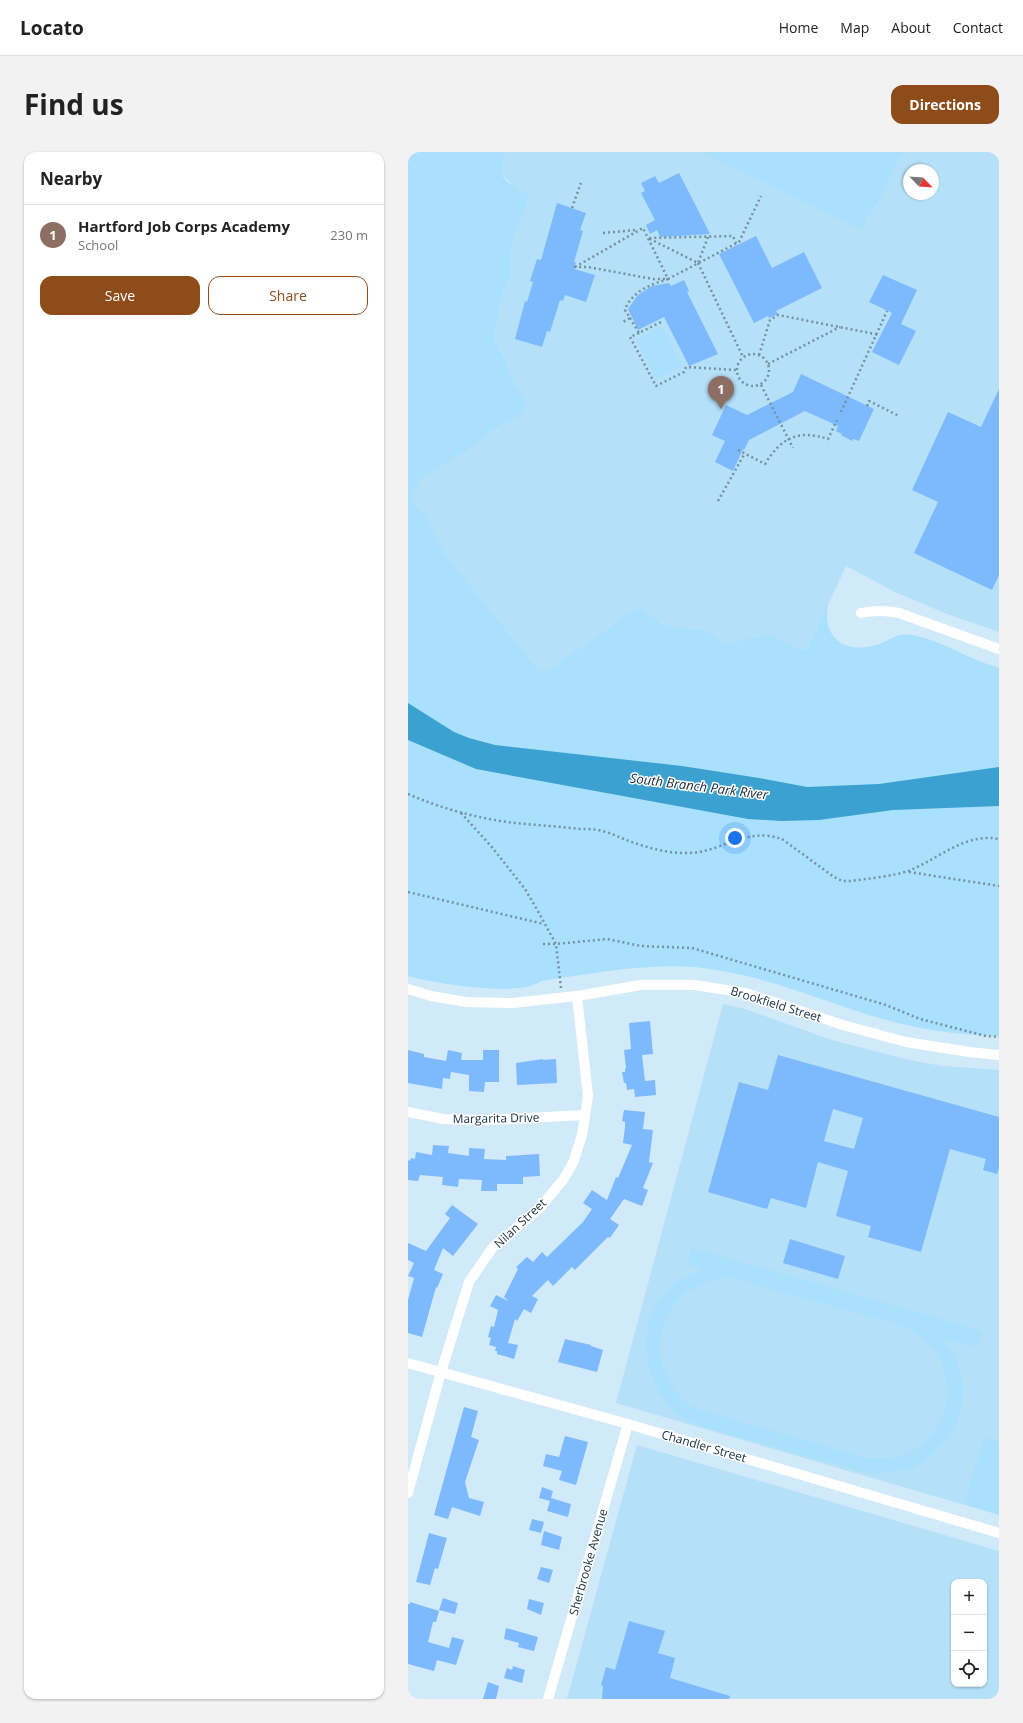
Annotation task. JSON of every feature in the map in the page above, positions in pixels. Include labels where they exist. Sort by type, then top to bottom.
[{"type":"street","points":[[861,613],[873,610],[886,610],[899,613],[999,649]]},
{"type":"street","name":"Brookfield Street","points":[[408,989],[431,996],[466,1002],[512,1002],[577,996],[641,985],[668,984],[720,988],[768,1000],[843,1025],[906,1042],[999,1055]]},
{"type":"street","name":"Nilan Street","points":[[408,1493],[441,1372],[469,1282],[493,1248],[539,1209],[563,1180],[575,1156],[582,1135],[588,1096],[577,996]]},
{"type":"street","name":"Margarita Drive","points":[[408,1112],[443,1119],[489,1120],[585,1115]]},
{"type":"street","name":"Chandler Street","points":[[408,1363],[628,1424],[999,1533]]},
{"type":"street","name":"Sherbrooke Avenue","points":[[548,1699],[628,1424]]},
{"type":"path","points":[[572,208],[581,183]]},
{"type":"path","points":[[639,333],[625,310],[627,304],[632,298],[649,285],[668,279],[739,242],[761,196]]},
{"type":"path","points":[[603,233],[639,230],[643,228],[668,279]]},
{"type":"path","points":[[639,230],[574,267],[588,267],[653,279],[668,279]]},
{"type":"path","points":[[648,238],[733,236],[736,243]]},
{"type":"path","points":[[698,263],[708,237]]},
{"type":"path","points":[[648,238],[698,263],[743,357]]},
{"type":"path","points":[[841,412],[878,335],[887,311]]},
{"type":"path","points":[[760,355],[770,320],[778,315],[878,335]]},
{"type":"path","points":[[621,323],[630,318]]},
{"type":"path","points":[[664,321],[630,337],[656,386],[684,372],[686,367],[736,370]]},
{"type":"path","points":[[768,364],[840,327]]},
{"type":"path","points":[[748,354],[760,355],[768,364],[768,376],[761,385],[754,387],[743,384],[737,376],[737,365],[743,357],[748,354]]},
{"type":"path","points":[[761,385],[793,448]]},
{"type":"path","points":[[867,406],[870,401],[899,416]]},
{"type":"path","points":[[738,450],[765,464],[778,446],[795,436],[807,435],[828,439],[837,420]]},
{"type":"path","points":[[718,501],[745,453]]},
{"type":"path","points":[[408,794],[429,803],[461,812],[508,822],[597,830],[648,848],[680,853],[694,854],[734,840],[764,835],[773,836],[782,839],[834,878],[842,881],[908,872],[999,886]]},
{"type":"path","points":[[461,812],[491,846],[525,889],[556,944],[562,997]]},
{"type":"path","points":[[908,872],[960,845],[980,837],[999,839]]},
{"type":"path","points":[[408,892],[545,924]]},
{"type":"path","points":[[543,944],[607,939],[641,946],[692,948],[886,1005],[920,1019],[986,1036],[999,1037]]},
{"type":"shaded area","points":[[408,152],[506,152],[501,168],[504,178],[528,194],[528,202],[512,241],[511,275],[503,293],[494,332],[495,340],[508,363],[510,376],[524,397],[525,406],[522,413],[516,418],[501,425],[464,453],[426,475],[420,480],[412,495],[414,504],[426,516],[445,554],[538,669],[547,670],[604,631],[624,615],[640,608],[668,627],[703,629],[725,643],[734,643],[742,639],[771,635],[801,650],[808,648],[828,604],[827,618],[830,631],[840,643],[850,647],[868,647],[899,635],[908,634],[935,642],[988,665],[999,668],[999,1036],[952,1033],[906,1025],[856,1011],[797,990],[757,978],[694,967],[650,967],[607,971],[541,981],[531,986],[497,989],[476,988],[408,976]]},
{"type":"shaded area","points":[[506,152],[712,152],[866,224],[882,196],[896,165],[905,152],[999,152],[999,632],[947,614],[895,592],[846,566],[808,648],[801,650],[771,635],[742,639],[734,643],[725,643],[703,629],[668,627],[647,612],[624,615],[604,631],[555,665],[547,670],[538,669],[445,554],[426,516],[414,504],[412,495],[420,480],[426,475],[464,453],[501,425],[516,418],[524,397],[510,376],[508,362],[495,340],[494,332],[503,293],[511,275],[512,241],[528,202],[528,194],[513,186],[501,173],[500,165]]},
{"type":"shaded area","points":[[701,152],[905,152],[896,165],[882,196],[862,230]]},
{"type":"shaded area","points":[[662,326],[682,366],[657,380],[636,340]]},
{"type":"shaded area","points":[[723,1004],[745,1009],[832,1040],[905,1059],[942,1066],[999,1070],[999,1515],[616,1403]]},
{"type":"shaded area","points":[[692,1248],[982,1331],[977,1348],[941,1338],[955,1355],[961,1376],[963,1398],[957,1422],[945,1442],[927,1459],[911,1469],[870,1474],[708,1428],[679,1415],[671,1408],[662,1396],[655,1382],[647,1351],[647,1335],[650,1320],[656,1306],[665,1293],[678,1282],[703,1269],[688,1264]],"holes":[[[720,1278],[736,1279],[903,1326],[921,1336],[935,1351],[943,1364],[948,1387],[945,1409],[930,1437],[914,1450],[900,1456],[866,1458],[710,1413],[695,1408],[684,1401],[678,1395],[668,1379],[662,1362],[659,1347],[661,1332],[664,1324],[675,1303],[686,1293],[694,1288]]]},
{"type":"shaded area","points":[[984,1437],[999,1442],[999,1514],[964,1504]]},
{"type":"shaded area","points":[[637,1445],[999,1551],[999,1699],[567,1699]]},
{"type":"water","name":"South Branch Park River","points":[[408,703],[454,732],[495,745],[682,766],[807,787],[879,784],[999,767],[999,806],[893,810],[819,820],[781,821],[748,819],[476,769],[408,740]]},
{"type":"building","points":[[679,173],[710,234],[660,237],[657,230],[650,234],[646,225],[655,220],[641,193],[645,191],[641,183],[655,176],[659,183]]},
{"type":"building","points":[[557,203],[586,213],[580,230],[583,231],[574,262],[576,262],[574,269],[595,275],[586,302],[565,295],[563,301],[560,300],[550,332],[547,331],[542,347],[515,339],[525,301],[527,302],[533,282],[530,281],[537,259],[541,260]]},
{"type":"building","points":[[756,236],[772,268],[804,252],[822,288],[776,311],[778,314],[769,318],[768,316],[754,323],[719,254]]},
{"type":"building","points":[[883,275],[917,290],[901,324],[916,331],[899,365],[872,352],[892,313],[869,302]]},
{"type":"building","points":[[684,280],[689,291],[687,292],[718,354],[689,366],[664,317],[638,330],[628,309],[638,295],[652,286],[669,283],[671,286]]},
{"type":"building","points":[[801,374],[874,409],[859,441],[853,439],[852,441],[841,435],[842,434],[836,431],[838,426],[805,411],[749,440],[744,450],[743,449],[733,471],[715,462],[725,441],[712,435],[726,405],[747,415],[793,392]]},
{"type":"building","points":[[999,389],[999,575],[992,590],[914,553],[938,502],[912,490],[948,412],[981,427]]},
{"type":"building","points":[[650,1021],[653,1054],[642,1055],[645,1081],[655,1080],[656,1095],[635,1097],[634,1089],[627,1090],[622,1072],[625,1072],[626,1068],[624,1050],[631,1049],[629,1023]]},
{"type":"building","points":[[408,1050],[424,1054],[424,1057],[446,1061],[448,1050],[462,1053],[461,1060],[483,1060],[483,1050],[499,1050],[499,1082],[485,1082],[484,1092],[469,1091],[469,1075],[451,1072],[450,1079],[443,1078],[442,1089],[408,1083]]},
{"type":"building","points":[[778,1055],[999,1117],[999,1168],[997,1174],[983,1170],[986,1159],[950,1149],[921,1252],[868,1237],[871,1226],[836,1216],[848,1171],[818,1162],[806,1208],[771,1198],[767,1209],[708,1192],[739,1082],[768,1090]],"holes":[[[833,1109],[863,1118],[854,1149],[824,1141]]]},
{"type":"building","points":[[543,1059],[556,1059],[557,1083],[517,1085],[516,1063]]},
{"type":"building","points":[[624,1110],[645,1112],[643,1129],[653,1130],[649,1162],[653,1163],[643,1188],[648,1190],[642,1206],[624,1199],[610,1219],[619,1225],[610,1238],[608,1237],[575,1270],[572,1267],[553,1286],[548,1280],[532,1296],[538,1299],[531,1313],[524,1309],[517,1321],[515,1319],[508,1343],[518,1345],[514,1359],[497,1354],[497,1351],[495,1351],[496,1347],[489,1345],[491,1338],[488,1337],[491,1326],[494,1327],[498,1310],[490,1306],[496,1295],[508,1301],[504,1297],[518,1269],[516,1267],[527,1257],[533,1262],[542,1252],[547,1257],[583,1222],[592,1209],[583,1203],[592,1190],[607,1200],[616,1177],[618,1178],[632,1145],[623,1143],[625,1122],[622,1121]]},
{"type":"building","points":[[433,1145],[449,1146],[448,1153],[469,1156],[469,1148],[485,1149],[484,1159],[506,1160],[506,1156],[539,1154],[540,1176],[523,1177],[523,1184],[497,1184],[497,1191],[481,1191],[482,1180],[459,1179],[458,1187],[442,1185],[443,1177],[420,1175],[418,1181],[408,1180],[408,1160],[410,1161],[411,1158],[415,1159],[416,1152],[432,1155]]},
{"type":"building","points":[[452,1205],[478,1224],[453,1256],[443,1248],[434,1270],[443,1274],[437,1288],[436,1287],[422,1337],[408,1333],[408,1300],[414,1278],[408,1276],[414,1263],[408,1260],[408,1243],[426,1251],[450,1218],[445,1214]]},
{"type":"building","points":[[790,1239],[845,1256],[838,1279],[783,1263]]},
{"type":"building","points":[[565,1339],[591,1345],[603,1350],[597,1372],[558,1362]]},
{"type":"building","points":[[464,1407],[478,1411],[471,1437],[479,1440],[465,1482],[469,1498],[484,1502],[480,1516],[452,1507],[448,1519],[434,1515]]},
{"type":"building","points":[[565,1436],[588,1442],[576,1485],[559,1480],[562,1471],[543,1466],[546,1454],[559,1457]]},
{"type":"building","points":[[542,1487],[553,1491],[551,1498],[571,1504],[568,1517],[547,1511],[550,1501],[539,1498]]},
{"type":"building","points":[[532,1519],[544,1522],[541,1533],[529,1530]]},
{"type":"building","points":[[544,1531],[562,1537],[559,1550],[541,1545]]},
{"type":"building","points":[[429,1533],[447,1538],[438,1569],[435,1568],[430,1585],[416,1582]]},
{"type":"building","points":[[541,1567],[553,1570],[549,1583],[537,1579]]},
{"type":"building","points":[[443,1598],[458,1603],[455,1614],[439,1610]]},
{"type":"building","points":[[529,1599],[544,1603],[541,1615],[527,1609]]},
{"type":"building","points":[[410,1602],[439,1611],[436,1622],[433,1622],[428,1642],[449,1648],[452,1637],[464,1640],[456,1665],[437,1660],[434,1671],[408,1664],[408,1604],[410,1604]]},
{"type":"building","points":[[629,1621],[665,1631],[658,1653],[675,1658],[670,1678],[730,1696],[729,1699],[602,1699],[603,1686],[601,1685],[606,1667],[615,1670]]},
{"type":"building","points":[[506,1628],[538,1637],[534,1651],[518,1647],[519,1643],[504,1639]]},
{"type":"building","points":[[513,1666],[525,1670],[522,1683],[504,1678],[507,1668],[512,1670]]},
{"type":"building","points":[[488,1682],[499,1686],[496,1699],[483,1699]]},
{"type":"place","name":"Hartford Job Corps Academy","points":[[721,409]]}]
